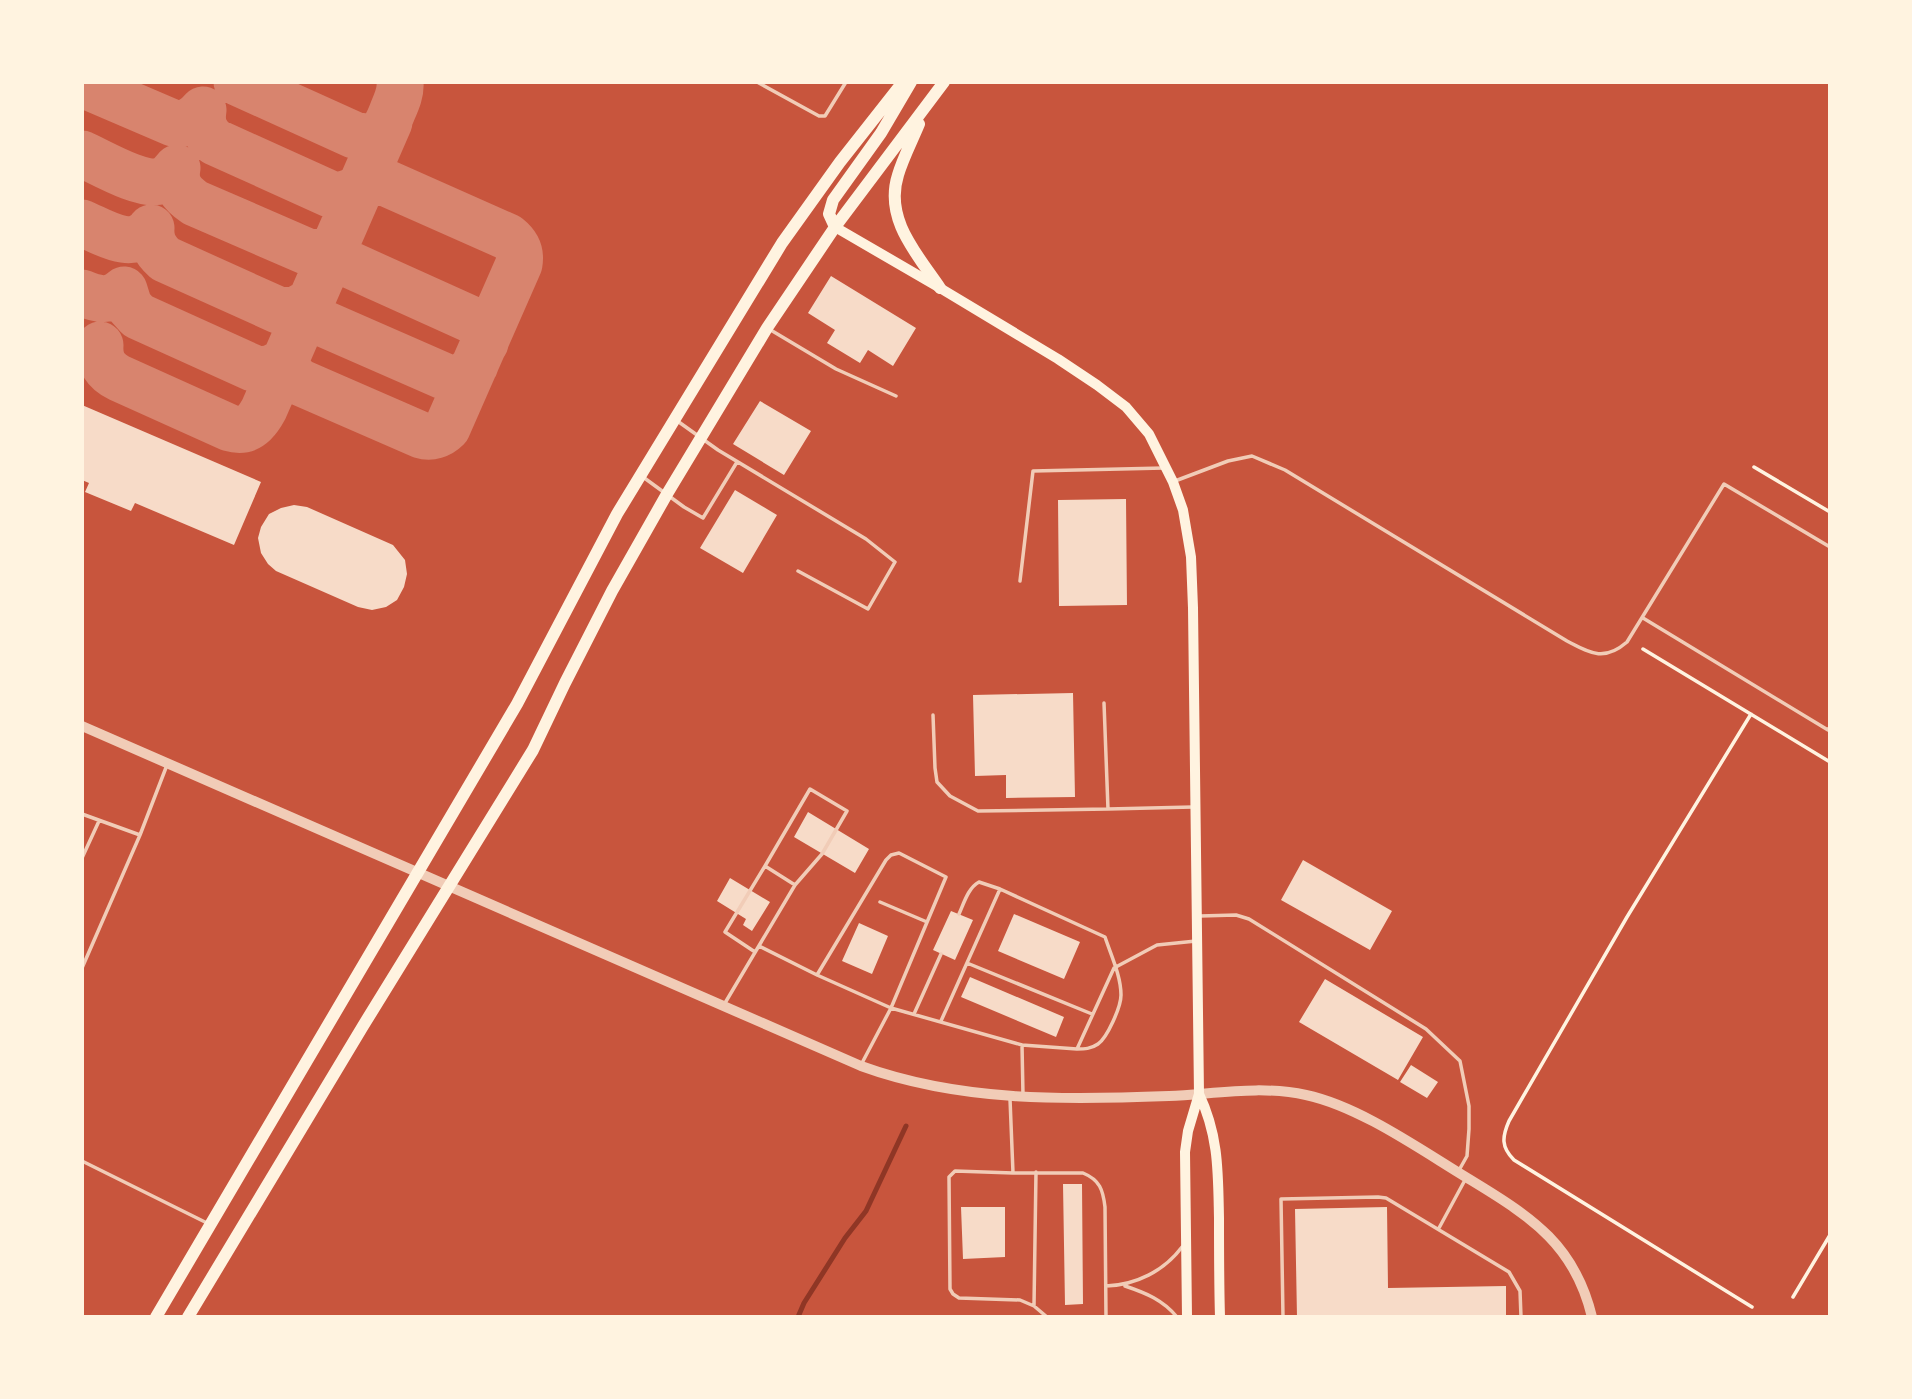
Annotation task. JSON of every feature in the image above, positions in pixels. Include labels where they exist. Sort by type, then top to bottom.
[{"type":"main road","points":[[156,1317],[517,704],[640,475],[782,243],[840,162],[903,82]]},
{"type":"main road","points":[[911,82],[881,133],[833,200],[829,214],[835,227],[1058,359],[1126,407],[1149,434],[1173,482],[1183,510],[1191,557],[1193,608],[1199,1094],[1185,1152],[1187,1317]]},
{"type":"main road","points":[[188,1317],[533,751],[589,637],[667,494],[767,328],[835,227],[944,82]]},
{"type":"main road","points":[[928,105],[897,176],[894,197],[904,236],[940,288]]},
{"type":"main road","points":[[1199,1094],[1213,1128],[1217,1157],[1220,1317]]},
{"type":"street","points":[[82,726],[861,1066],[896,1078],[932,1087],[1010,1097],[1199,1094],[1248,1090],[1303,1094],[1348,1109],[1462,1175],[1534,1221],[1550,1237],[1574,1270],[1592,1317]]},
{"type":"lane","points":[[757,82],[819,116],[825,116],[846,82]]},
{"type":"lane","points":[[767,328],[836,369],[896,396]]},
{"type":"lane","points":[[675,419],[737,462],[866,539],[895,562],[868,609],[798,571]]},
{"type":"lane","points":[[1173,482],[1228,461],[1252,456],[1285,470],[1567,641],[1593,654],[1620,648],[1627,642],[1724,484],[1830,547]]},
{"type":"lane","points":[[640,475],[703,518],[737,462]]},
{"type":"lane","points":[[1020,581],[1032,471],[1166,468]]},
{"type":"lane","points":[[1643,618],[1828,730],[1830,727]]},
{"type":"lane","points":[[1104,703],[1108,809]]},
{"type":"lane","points":[[933,716],[937,782],[950,796],[978,811],[1195,807]]},
{"type":"lane","points":[[82,968],[140,835],[167,763]]},
{"type":"lane","points":[[724,1005],[759,947],[795,884],[822,854],[847,811],[810,789],[725,932],[755,953]]},
{"type":"lane","points":[[82,814],[140,835]]},
{"type":"lane","points":[[82,858],[99,821]]},
{"type":"lane","points":[[817,975],[891,855],[899,853],[946,877],[891,1008],[861,1066]]},
{"type":"lane","points":[[765,866],[795,884]]},
{"type":"lane","points":[[759,947],[891,1008],[1022,1045],[1077,1049],[1097,1045],[1108,1031],[1120,1004],[1121,995],[1105,937],[985,883],[976,883],[969,891],[959,914]]},
{"type":"lane","points":[[941,1022],[1000,889]]},
{"type":"lane","points":[[880,902],[927,922]]},
{"type":"lane","points":[[1198,916],[1236,915],[1249,919],[1426,1029],[1460,1061],[1469,1106],[1466,1156],[1462,1175],[1438,1229]]},
{"type":"lane","points":[[1077,1049],[1114,968],[1157,944],[1198,940]]},
{"type":"lane","points":[[914,1014],[941,954]]},
{"type":"lane","points":[[967,963],[1093,1014]]},
{"type":"lane","points":[[1022,1045],[1023,1097]]},
{"type":"lane","points":[[1010,1097],[1013,1173]]},
{"type":"lane","points":[[82,1161],[211,1225]]},
{"type":"lane","points":[[1047,1317],[1034,1306],[1020,1300],[959,1298],[953,1294],[950,1289],[949,1177],[955,1171],[1083,1173],[1093,1177],[1104,1193],[1106,1317]]},
{"type":"lane","points":[[1034,1306],[1036,1172]]},
{"type":"lane","points":[[1283,1317],[1281,1199],[1377,1197],[1386,1198],[1509,1272],[1520,1291],[1521,1317]]},
{"type":"lane","points":[[1124,1286],[1152,1274],[1186,1242]]},
{"type":"lane","points":[[1106,1286],[1124,1286],[1148,1294],[1168,1307],[1177,1317]]},
{"type":"path","points":[[1754,467],[1830,512]]},
{"type":"path","points":[[1643,649],[1830,762]]},
{"type":"path","points":[[1751,714],[1627,917],[1509,1121],[1503,1142],[1514,1160],[1752,1307]]},
{"type":"path","points":[[1793,1297],[1830,1235]]},
{"type":"building","points":[[831,276],[916,328],[893,366],[868,350],[860,363],[827,343],[835,330],[808,313]]},
{"type":"building","points":[[760,401],[811,431],[784,475],[733,444]]},
{"type":"building","points":[[82,405],[261,482],[234,545],[135,503],[131,511],[85,492],[89,483],[82,480]]},
{"type":"building","points":[[735,490],[777,515],[743,573],[700,548]]},
{"type":"building","points":[[1126,499],[1127,605],[1059,606],[1058,500]]},
{"type":"building","points":[[294,505],[307,507],[393,545],[405,560],[407,574],[397,600],[386,607],[372,610],[358,607],[276,571],[268,564],[261,553],[258,538],[261,527],[269,514]]},
{"type":"building","points":[[1073,693],[1075,797],[1006,798],[1006,775],[975,776],[973,695]]},
{"type":"building","points":[[808,812],[869,849],[855,873],[794,837]]},
{"type":"building","points":[[1303,860],[1392,911],[1370,950],[1281,900]]},
{"type":"building","points":[[730,878],[770,902],[752,931],[743,925],[746,919],[717,901]]},
{"type":"building","points":[[951,911],[973,920],[955,960],[933,950]]},
{"type":"building","points":[[1014,914],[1080,942],[1064,979],[998,951]]},
{"type":"building","points":[[859,923],[888,936],[872,974],[842,961]]},
{"type":"building","points":[[970,977],[1064,1017],[1056,1037],[961,997]]},
{"type":"building","points":[[1325,979],[1423,1037],[1398,1080],[1299,1022]]},
{"type":"building","points":[[1411,1065],[1438,1082],[1427,1098],[1400,1082]]},
{"type":"building","points":[[1063,1184],[1082,1184],[1083,1304],[1065,1305]]},
{"type":"building","points":[[961,1207],[1005,1207],[1005,1257],[963,1259]]},
{"type":"building","points":[[1387,1207],[1388,1288],[1506,1286],[1506,1317],[1297,1317],[1295,1209]]},
{"type":"waterway","points":[[798,1317],[845,1238],[866,1211],[906,1126]]},
{"type":"taxiway","points":[[237,82],[362,137],[380,133],[387,124],[398,96],[400,82]]},
{"type":"taxiway","points":[[82,84],[173,123],[190,121],[203,110]]},
{"type":"taxiway","points":[[82,293],[104,299],[114,297],[124,290],[129,306],[138,316],[253,368],[270,368],[286,359],[289,371],[297,381],[421,435],[435,435],[447,428],[519,264],[519,252],[514,243],[508,237],[384,182],[376,182],[344,194],[330,194],[215,142],[204,128],[203,110]]},
{"type":"taxiway","points":[[100,345],[104,365],[119,378],[230,428],[250,426],[264,409],[389,122]]},
{"type":"taxiway","points":[[82,154],[132,177],[152,182],[165,179],[177,168]]},
{"type":"taxiway","points":[[177,168],[180,188],[195,203],[308,252],[323,253],[335,245],[337,256],[344,262],[479,323],[485,334],[485,343]]},
{"type":"taxiway","points":[[82,223],[127,240],[144,235],[151,228]]},
{"type":"taxiway","points":[[151,228],[154,245],[165,259],[278,310],[294,311],[310,302],[314,316],[320,322],[448,378],[463,376],[475,365]]}]
